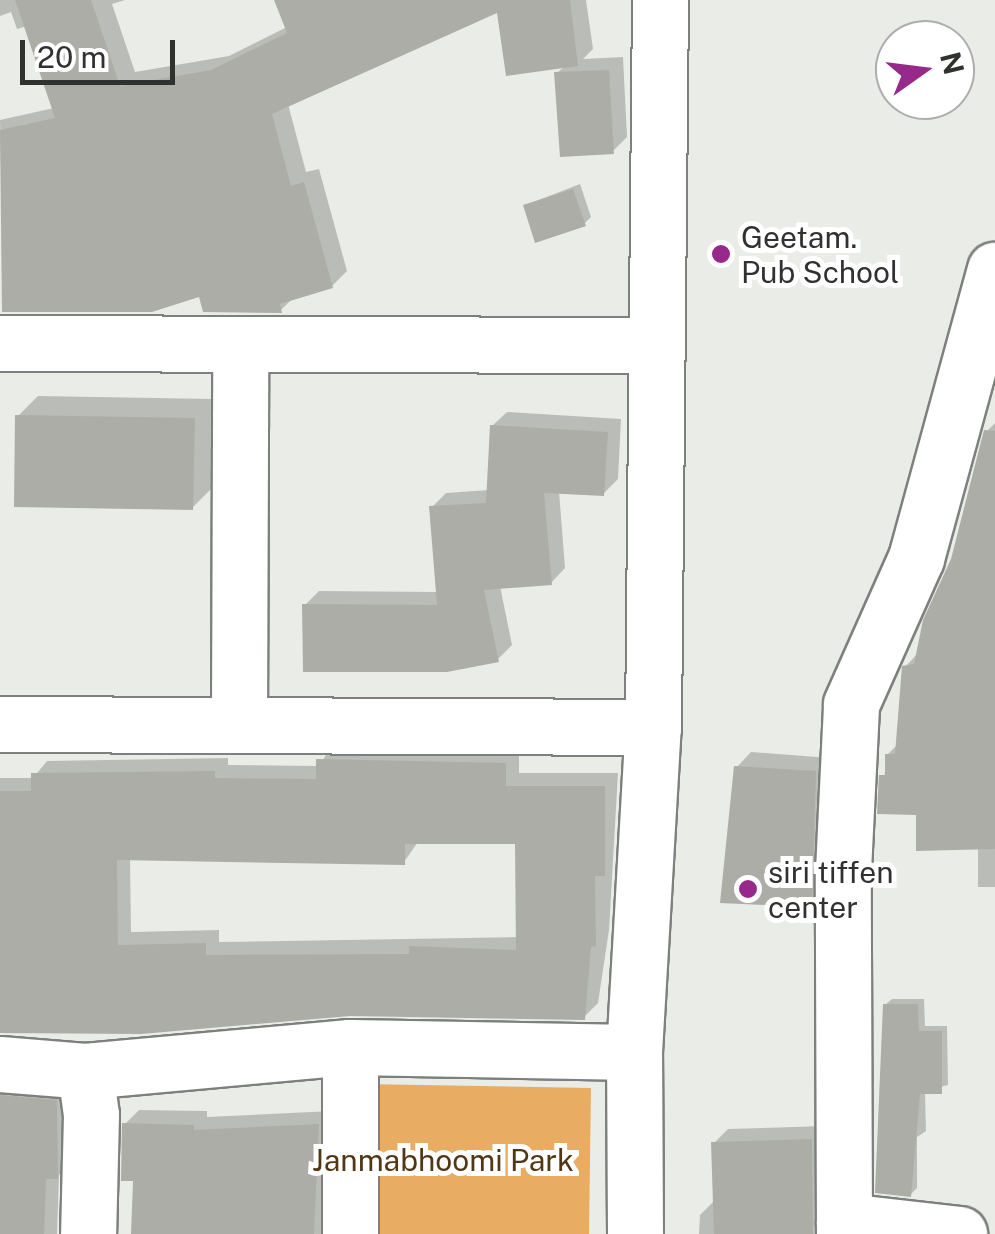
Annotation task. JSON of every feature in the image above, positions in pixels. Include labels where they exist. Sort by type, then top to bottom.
[{"type":"street","points":[[636,1234],[634,1052],[653,726],[660,0]]},
{"type":"street","points":[[958,1234],[844,1228],[843,870],[851,704],[916,558],[995,270]]},
{"type":"street","points":[[0,343],[654,346]]},
{"type":"street","points":[[239,725],[240,344]]},
{"type":"street","points":[[0,724],[653,726]]},
{"type":"street","points":[[0,1064],[85,1072],[350,1047],[634,1052]]},
{"type":"street","points":[[350,1047],[350,1234]]},
{"type":"street","points":[[85,1072],[91,1116],[88,1234]]},
{"type":"green space","name":"Janmabhoomi Park","points":[[362,1084],[591,1088],[589,1234],[359,1234]]},
{"type":"building","points":[[15,0],[91,0],[120,86],[211,70],[287,33],[274,0],[570,0],[578,66],[506,76],[497,13],[272,114],[291,186],[304,182],[333,288],[280,304],[282,313],[203,312],[199,297],[152,312],[2,312],[0,130],[55,118]]},
{"type":"building","points":[[609,70],[614,154],[560,157],[554,72]]},
{"type":"building","points":[[573,189],[586,226],[535,243],[523,205]]},
{"type":"building","points":[[15,415],[195,418],[193,510],[14,507]]},
{"type":"building","points":[[490,425],[608,432],[604,496],[544,493],[552,585],[484,590],[499,662],[447,672],[303,672],[302,604],[437,605],[429,506],[486,503]]},
{"type":"building","points":[[984,430],[995,431],[995,849],[916,851],[916,815],[877,814],[879,775],[885,775],[885,754],[895,754],[902,666],[914,664],[923,620],[951,559]]},
{"type":"building","points":[[316,759],[506,763],[506,786],[605,786],[605,876],[595,876],[596,946],[591,947],[585,1020],[350,1016],[141,1034],[0,1033],[0,791],[31,791],[31,773],[215,771],[215,778],[316,779]],"holes":[[[405,844],[515,844],[516,950],[409,946],[409,954],[206,955],[206,943],[118,945],[117,860],[405,865]]]},
{"type":"building","points":[[734,766],[816,771],[812,907],[720,903]]},
{"type":"building","points":[[883,1004],[918,1004],[919,1031],[942,1031],[942,1094],[920,1094],[911,1197],[875,1193]]},
{"type":"building","points":[[0,1095],[57,1100],[58,1179],[46,1179],[44,1234],[0,1234]]},
{"type":"building","points":[[122,1123],[194,1125],[194,1130],[319,1124],[314,1234],[131,1234],[133,1181],[121,1181]]},
{"type":"building","points":[[812,1139],[813,1234],[714,1234],[711,1142]]},
{"type":"place","name":"Geetam. Pub School","points":[[721,254]]},
{"type":"place","name":"siri tiffen center","points":[[748,889]]}]
